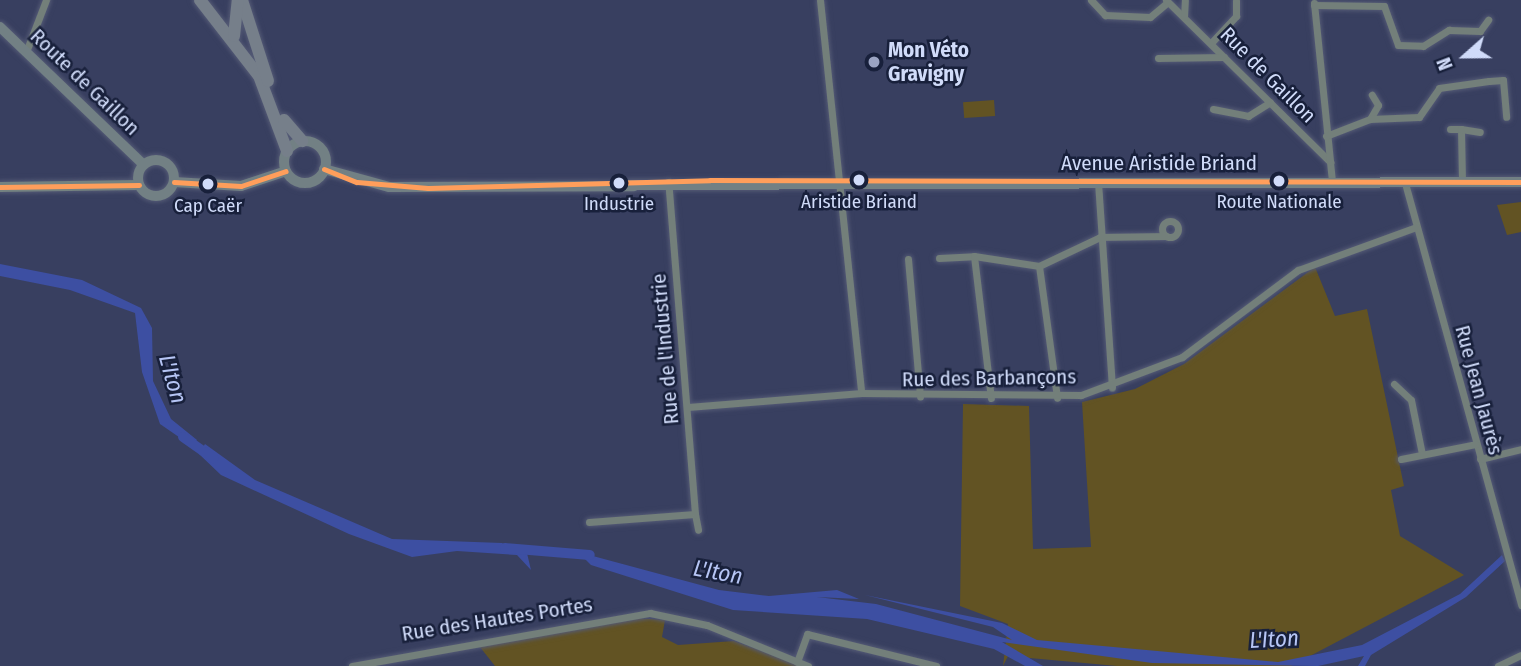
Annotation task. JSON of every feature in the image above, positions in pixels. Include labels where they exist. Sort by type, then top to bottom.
[{"type":"highway","points":[[201,0],[234,36],[264,86],[287,151]]},
{"type":"highway","points":[[234,36],[240,0]]},
{"type":"highway","points":[[240,0],[272,95],[302,141]]},
{"type":"main road","name":"Route de Gaillon","points":[[0,27],[144,165]]},
{"type":"main road","points":[[302,141],[323,152],[324,169],[305,183],[286,171],[287,151],[302,141]]},
{"type":"main road","points":[[139,185],[144,165],[166,163],[174,182]]},
{"type":"main road","name":"Avenue Aristide Briand","points":[[324,169],[389,187],[882,182],[1521,182]]},
{"type":"main road","points":[[0,187],[139,185],[157,197],[174,182],[241,186],[286,171]]},
{"type":"street","points":[[26,52],[47,0]]},
{"type":"street","points":[[820,0],[861,393]]},
{"type":"street","points":[[1091,0],[1104,15],[1150,17],[1167,1]]},
{"type":"street","points":[[1184,17],[1185,0]]},
{"type":"street","points":[[1211,43],[1236,16],[1236,0]]},
{"type":"street","name":"Rue de Gaillon","points":[[1167,1],[1330,162]]},
{"type":"street","points":[[1332,181],[1314,2],[1384,6],[1398,45],[1423,46],[1449,30],[1484,31],[1488,20]]},
{"type":"street","points":[[1158,58],[1224,57]]},
{"type":"street","points":[[1326,136],[1370,119],[1419,117],[1439,88],[1489,80],[1503,80],[1506,117]]},
{"type":"street","points":[[1370,119],[1378,105],[1372,95]]},
{"type":"street","points":[[1213,109],[1248,116],[1269,102]]},
{"type":"street","points":[[1461,129],[1462,182]]},
{"type":"street","points":[[1450,130],[1480,132]]},
{"type":"street","points":[[1098,182],[1112,388]]},
{"type":"street","name":"Rue Jean Jaurès","points":[[1405,183],[1521,606]]},
{"type":"street","name":"Rue de l'Industrie","points":[[668,184],[698,530]]},
{"type":"street","name":"Rue des Barbançons","points":[[688,407],[861,393],[1057,398],[1112,388],[1182,358],[1298,270],[1416,227]]},
{"type":"street","points":[[939,258],[974,256],[1039,267],[1100,237],[1166,236]]},
{"type":"street","points":[[974,256],[991,398]]},
{"type":"street","points":[[908,259],[920,396]]},
{"type":"street","points":[[1039,267],[1057,398]]},
{"type":"street","points":[[1394,384],[1411,400],[1422,454]]},
{"type":"street","points":[[1401,459],[1476,444]]},
{"type":"street","points":[[1480,459],[1521,450]]},
{"type":"street","points":[[589,522],[695,514]]},
{"type":"street","name":"Rue des Hautes Portes","points":[[352,666],[650,612],[707,625],[797,662]]},
{"type":"street","points":[[808,666],[797,662],[807,634],[936,666]]},
{"type":"street","points":[[1498,666],[1521,655]]},
{"type":"street","points":[[886,666],[888,656]]},
{"type":"shaded area","points":[[994,100],[995,116],[964,118],[963,102]]},
{"type":"shaded area","points":[[1521,202],[1521,232],[1507,235],[1497,205]]},
{"type":"shaded area","points":[[1315,267],[1335,316],[1367,309],[1404,486],[1391,490],[1400,536],[1464,575],[1291,666],[1117,666],[1008,656],[1003,666],[1008,624],[960,606],[963,404],[1029,406],[1033,549],[1091,547],[1082,402],[1135,389],[1184,364]]},
{"type":"shaded area","points":[[634,618],[665,620],[662,637],[678,645],[734,641],[803,666],[495,666],[476,642]]},
{"type":"water","points":[[0,264],[82,280],[141,308],[152,328],[153,381],[171,419],[197,440],[192,446],[160,424],[142,372],[135,313],[70,290],[0,276]]},
{"type":"water","points":[[205,444],[255,480],[392,539],[502,543],[519,553],[526,549],[531,570],[517,555],[457,551],[412,557],[349,534],[221,475],[199,454]]},
{"type":"water","points":[[578,552],[719,590],[769,596],[837,590],[859,599],[817,597],[876,604],[1012,640],[993,627],[865,595],[1002,623],[1037,640],[1278,662],[1362,645],[1460,594],[1502,555],[1505,561],[1466,597],[1371,655],[1365,666],[1358,666],[1364,656],[1318,666],[1152,663],[1002,642],[1043,666],[1025,666],[994,649],[867,619],[733,610],[591,565]]},
{"type":"waterway","name":"L'Iton","points":[[183,437],[213,458]]},
{"type":"waterway","name":"L'Iton","points":[[505,548],[590,555]]},
{"type":"transit line","points":[[324,169],[357,182],[428,188],[710,180],[1521,182]]},
{"type":"transit line","points":[[174,182],[241,186],[286,171]]},
{"type":"transit line","points":[[0,187],[139,185]]},
{"type":"place","name":"Mon Véto Gravigny","points":[[874,62]]},
{"type":"place","name":"Aristide Briand","points":[[859,180]]},
{"type":"place","name":"Route Nationale","points":[[1279,181]]},
{"type":"place","name":"Industrie","points":[[619,183]]},
{"type":"place","name":"Cap Caër","points":[[208,184]]}]
